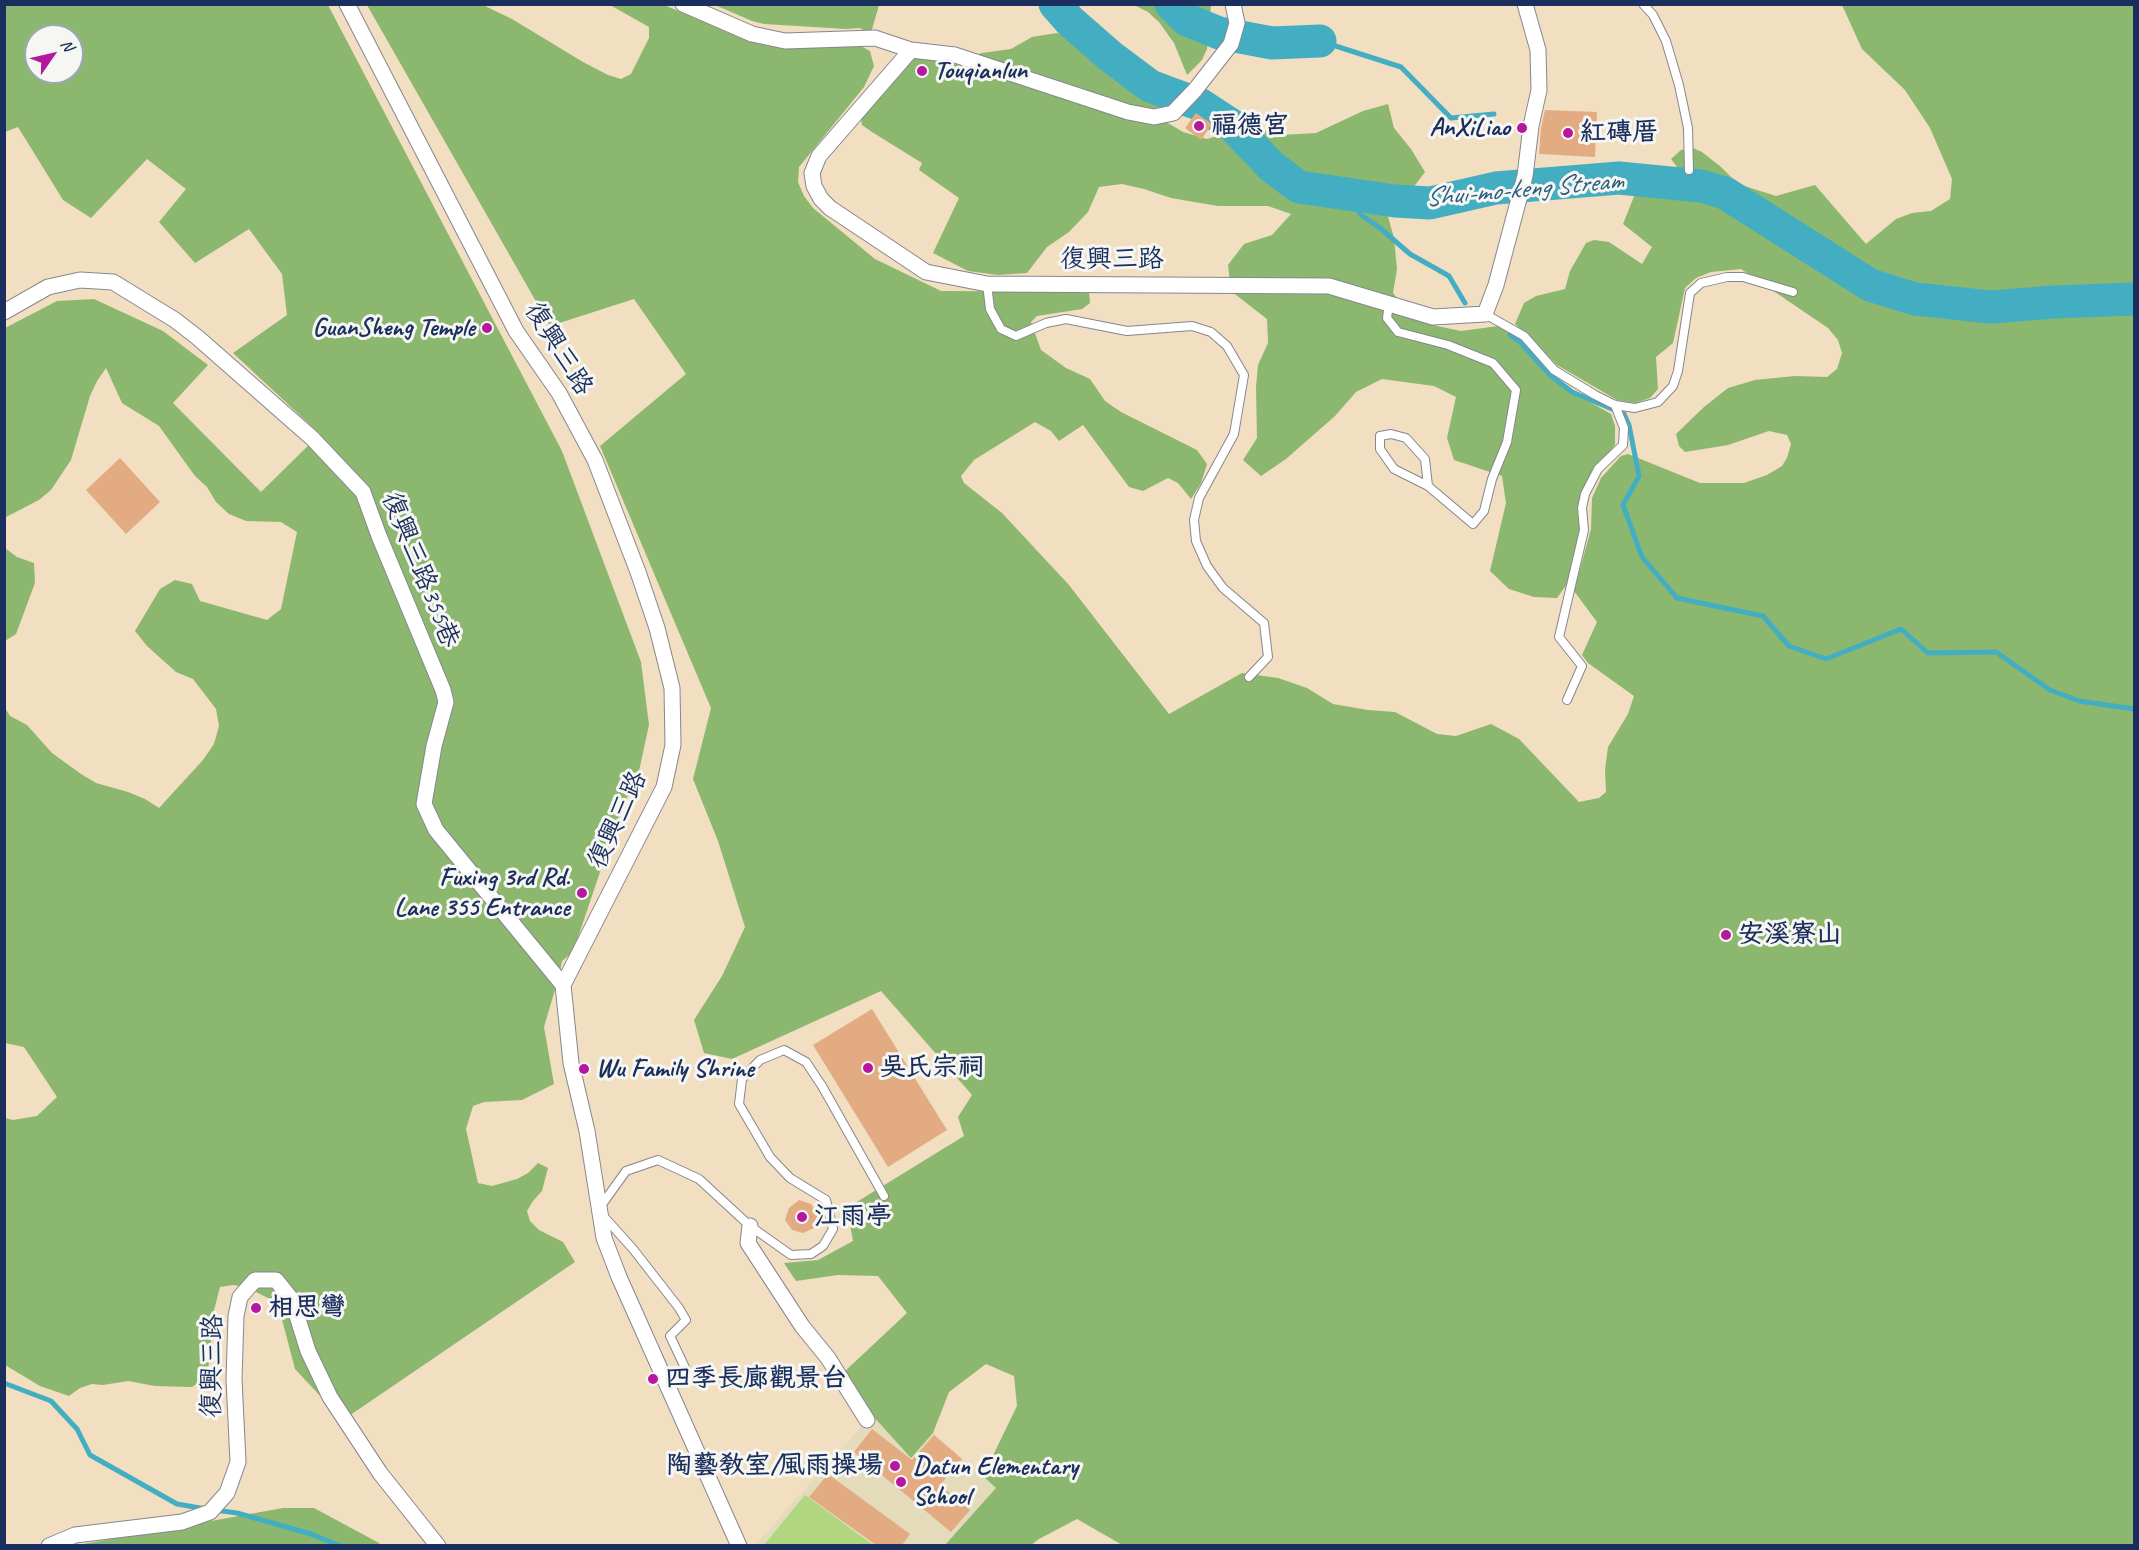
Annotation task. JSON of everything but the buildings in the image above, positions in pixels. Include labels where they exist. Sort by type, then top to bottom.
[{"type":"street","name":"復興三路","points":[[347,4],[516,331],[559,393],[595,460],[657,628],[672,688],[673,745],[664,788],[563,985]]},
{"type":"street","points":[[683,4],[752,34],[785,40],[875,38],[911,50],[955,55],[1128,112],[1154,117],[1173,113],[1195,90],[1231,44],[1237,23],[1233,4]]},
{"type":"street","points":[[1485,314],[1496,285],[1526,176],[1539,90],[1538,50],[1525,4]]},
{"type":"street","name":"復興三路","points":[[911,50],[819,156],[812,173],[814,186],[821,199],[830,208],[926,272],[987,284],[1329,286],[1389,302],[1433,317],[1485,314]]},
{"type":"street","name":"復興三路355巷","points":[[4,312],[48,287],[80,280],[113,282],[175,320],[197,337],[312,438],[363,492],[446,702],[434,746],[424,804],[436,830],[563,985]]},
{"type":"street","points":[[563,985],[571,1063],[587,1131],[604,1238],[618,1277],[739,1545]]},
{"type":"street","points":[[750,1226],[748,1243],[802,1326],[828,1358],[867,1420]]},
{"type":"street","name":"復興三路","points":[[49,1545],[75,1535],[182,1522],[210,1512],[227,1493],[238,1462],[234,1379],[236,1316],[240,1297],[255,1280],[276,1280],[292,1300],[308,1351],[330,1397],[380,1473],[438,1545]]},
{"type":"lane","points":[[1643,4],[1653,15],[1666,41],[1679,85],[1688,128],[1689,170]]},
{"type":"lane","points":[[1485,314],[1524,336],[1554,370],[1615,405],[1635,408],[1658,402],[1673,386],[1678,371],[1690,293],[1701,283],[1727,277],[1743,277],[1793,292]]},
{"type":"lane","points":[[987,284],[990,309],[1001,329],[1016,336],[1046,323],[1066,319],[1127,331],[1191,326],[1211,332],[1227,346],[1244,375],[1234,434],[1199,498],[1194,520],[1196,541],[1206,566],[1223,588],[1264,623],[1268,657],[1249,677]]},
{"type":"lane","points":[[1389,302],[1387,318],[1398,332],[1448,345],[1493,363],[1516,390],[1507,442],[1492,479],[1484,511],[1473,524],[1428,486],[1394,469],[1380,449],[1380,436],[1391,434],[1406,438],[1425,459],[1428,486]]},
{"type":"lane","points":[[1567,700],[1582,666],[1559,637],[1584,530],[1582,508],[1584,494],[1598,469],[1623,445],[1623,425],[1615,405]]},
{"type":"lane","points":[[689,1376],[670,1336],[686,1320],[633,1249],[598,1210],[626,1171],[658,1160],[699,1179],[750,1226],[791,1255],[811,1254],[824,1246],[832,1229],[826,1200],[790,1178],[770,1157],[739,1104],[742,1079],[760,1060],[784,1050],[806,1062],[884,1196]]},
{"type":"shaded area","name":"Datun Elementary School","points":[[872,1415],[911,1457],[933,1433],[997,1488],[945,1545],[754,1546]]},
{"type":"green space","points":[[5,5],[328,5],[562,451],[641,662],[649,725],[635,789],[627,797],[622,807],[573,952],[562,961],[544,1027],[554,1084],[522,1100],[484,1102],[473,1106],[466,1129],[478,1183],[492,1186],[517,1179],[528,1173],[538,1163],[548,1168],[542,1191],[527,1211],[530,1221],[539,1230],[563,1242],[575,1262],[340,1422],[322,1398],[295,1369],[279,1308],[270,1299],[246,1287],[233,1285],[220,1287],[210,1326],[212,1357],[202,1380],[192,1387],[155,1386],[128,1381],[103,1385],[92,1384],[80,1388],[69,1396],[40,1386],[5,1365],[5,1118],[13,1120],[37,1116],[57,1097],[24,1047],[5,1043],[5,708],[10,716],[27,725],[52,753],[81,774],[96,783],[145,799],[159,808],[203,760],[214,744],[219,726],[216,709],[193,679],[176,672],[147,646],[135,631],[160,589],[175,580],[192,584],[200,601],[267,620],[281,609],[297,532],[281,522],[246,521],[229,514],[195,476],[159,426],[122,403],[106,368],[90,396],[71,460],[51,490],[39,500],[6,517],[5,520],[5,328],[57,301],[94,299],[163,331],[208,365],[173,403],[261,492],[320,434],[233,353],[287,315],[282,274],[249,229],[195,263],[159,222],[186,189],[147,159],[91,218],[63,200],[18,127],[5,132]]},
{"type":"green space","points":[[367,5],[483,5],[512,19],[583,62],[621,79],[631,74],[649,38],[649,27],[610,5],[664,5],[750,41],[788,48],[859,45],[870,51],[874,66],[864,87],[799,167],[798,182],[813,208],[875,259],[941,291],[1089,292],[1090,303],[1082,309],[1037,316],[1031,322],[1041,350],[1066,368],[1090,379],[1105,401],[1121,412],[1197,450],[1207,464],[1201,483],[1191,499],[1178,483],[1168,478],[1143,491],[1129,487],[1083,425],[1059,441],[1051,431],[1035,422],[974,460],[961,476],[964,483],[1002,513],[1069,585],[1169,714],[1242,673],[1278,678],[1307,688],[1333,704],[1395,712],[1437,734],[1456,736],[1491,724],[1519,739],[1579,802],[1599,798],[1606,792],[1605,770],[1608,747],[1628,714],[1634,696],[1588,663],[1582,655],[1597,622],[1574,591],[1591,529],[1592,498],[1601,478],[1621,456],[1628,454],[1700,483],[1744,483],[1767,475],[1782,466],[1787,458],[1791,444],[1787,435],[1769,431],[1728,445],[1685,452],[1679,446],[1676,434],[1728,388],[1755,380],[1795,376],[1827,377],[1837,369],[1842,353],[1838,340],[1828,328],[1741,269],[1711,272],[1696,278],[1685,288],[1673,343],[1656,357],[1658,389],[1650,398],[1635,403],[1617,400],[1557,365],[1515,324],[1524,303],[1536,296],[1565,289],[1570,271],[1586,243],[1594,240],[1609,242],[1642,264],[1652,247],[1623,224],[1635,194],[1689,200],[1695,196],[1695,191],[1671,159],[1681,150],[1693,148],[1702,152],[1738,184],[1776,196],[1815,185],[1866,244],[1896,219],[1912,213],[1931,211],[1950,199],[1952,179],[1930,128],[1905,90],[1862,49],[1842,5],[2134,5],[2134,1545],[1124,1546],[1077,1519],[1031,1545],[945,1545],[996,1488],[983,1476],[1017,1406],[1014,1376],[986,1364],[949,1392],[933,1433],[911,1458],[872,1415],[843,1373],[907,1313],[878,1276],[838,1275],[796,1281],[784,1263],[818,1260],[853,1241],[847,1208],[964,1136],[958,1117],[972,1095],[881,991],[732,1059],[704,1053],[694,1020],[722,976],[745,927],[718,841],[693,779],[711,708],[600,446],[686,374],[634,299],[550,326]]},
{"type":"green space","points":[[715,5],[879,5],[871,33],[859,28],[764,24]]},
{"type":"green space","points":[[1134,5],[1211,5],[1207,49],[1202,60],[1187,75],[1174,43],[1159,22],[1148,12]]},
{"type":"green space","points":[[1057,33],[1079,40],[1119,46],[1147,70],[1166,103],[1158,117],[1183,132],[1207,139],[1251,126],[1280,135],[1316,133],[1363,111],[1388,104],[1394,128],[1411,149],[1425,172],[1409,193],[1387,213],[1394,238],[1397,269],[1393,293],[1411,316],[1437,326],[1461,331],[1498,326],[1518,337],[1538,357],[1560,385],[1611,414],[1615,426],[1615,445],[1602,461],[1580,498],[1580,531],[1567,584],[1557,598],[1534,597],[1509,589],[1490,571],[1506,503],[1502,476],[1454,460],[1447,438],[1456,397],[1434,386],[1382,379],[1356,392],[1335,416],[1286,459],[1261,476],[1243,460],[1257,438],[1256,387],[1258,365],[1268,343],[1267,319],[1231,291],[1228,265],[1244,244],[1272,235],[1291,214],[1268,206],[1218,206],[1171,198],[1122,184],[1099,187],[1088,212],[1069,232],[1047,247],[1027,273],[998,275],[968,271],[933,253],[959,198],[919,170],[922,163],[862,125],[861,119],[912,60],[918,57],[954,61],[982,53],[1011,49],[1032,37]]},
{"type":"green space","points":[[5,548],[17,557],[34,563],[35,583],[16,634],[5,641]]},
{"type":"green space","points":[[805,1495],[873,1545],[764,1545]]},
{"type":"green space","points":[[283,1508],[314,1508],[380,1545],[72,1546]]},
{"type":"waterway","name":"Shui-mo-keng Stream","points":[[1055,4],[1070,21],[1110,56],[1150,86],[1201,105],[1233,126],[1271,166],[1299,187],[1395,201],[1430,203],[1496,188],[1619,178],[1701,186],[1725,193],[1870,285],[1915,299],[1991,307],[2134,299]]},
{"type":"waterway","points":[[1171,4],[1187,20],[1219,33],[1272,43],[1320,41]]},
{"type":"waterway","points":[[1320,41],[1401,67],[1451,118],[1494,114]]},
{"type":"waterway","points":[[1350,195],[1361,215],[1410,254],[1449,276],[1465,303]]},
{"type":"waterway","points":[[1510,335],[1520,342],[1550,375],[1572,392],[1624,414],[1629,425],[1639,476],[1623,505],[1642,557],[1677,598],[1763,616],[1789,646],[1826,659],[1901,629],[1928,653],[1996,652],[2050,690],[2079,701],[2134,709]]},
{"type":"waterway","points":[[4,1383],[51,1401],[77,1429],[90,1455],[177,1504],[206,1509]]},
{"type":"waterway","points":[[215,1510],[237,1513],[311,1534],[340,1546]]},
{"type":"place","name":"Touqianlun","points":[[922,71]]},
{"type":"place","name":"福德宮","points":[[1199,126]]},
{"type":"place","name":"AnXiLiao","points":[[1522,128]]},
{"type":"place","name":"紅磚厝","points":[[1568,133]]},
{"type":"place","name":"GuanSheng Temple","points":[[487,328]]},
{"type":"place","name":"Fuxing 3rd Rd. Lane 355 Entrance","points":[[582,893]]},
{"type":"place","name":"安溪寮山","points":[[1726,935]]},
{"type":"place","name":"吳氏宗祠","points":[[868,1068]]},
{"type":"place","name":"Wu Family Shrine","points":[[584,1069]]},
{"type":"place","name":"江雨亭","points":[[802,1217]]},
{"type":"place","name":"相思彎","points":[[256,1308]]},
{"type":"place","name":"四季長廊觀景台","points":[[653,1379]]},
{"type":"place","name":"陶藝教室/風雨操場","points":[[895,1466]]},
{"type":"place","name":"Datun Elementary School","points":[[901,1482]]}]
